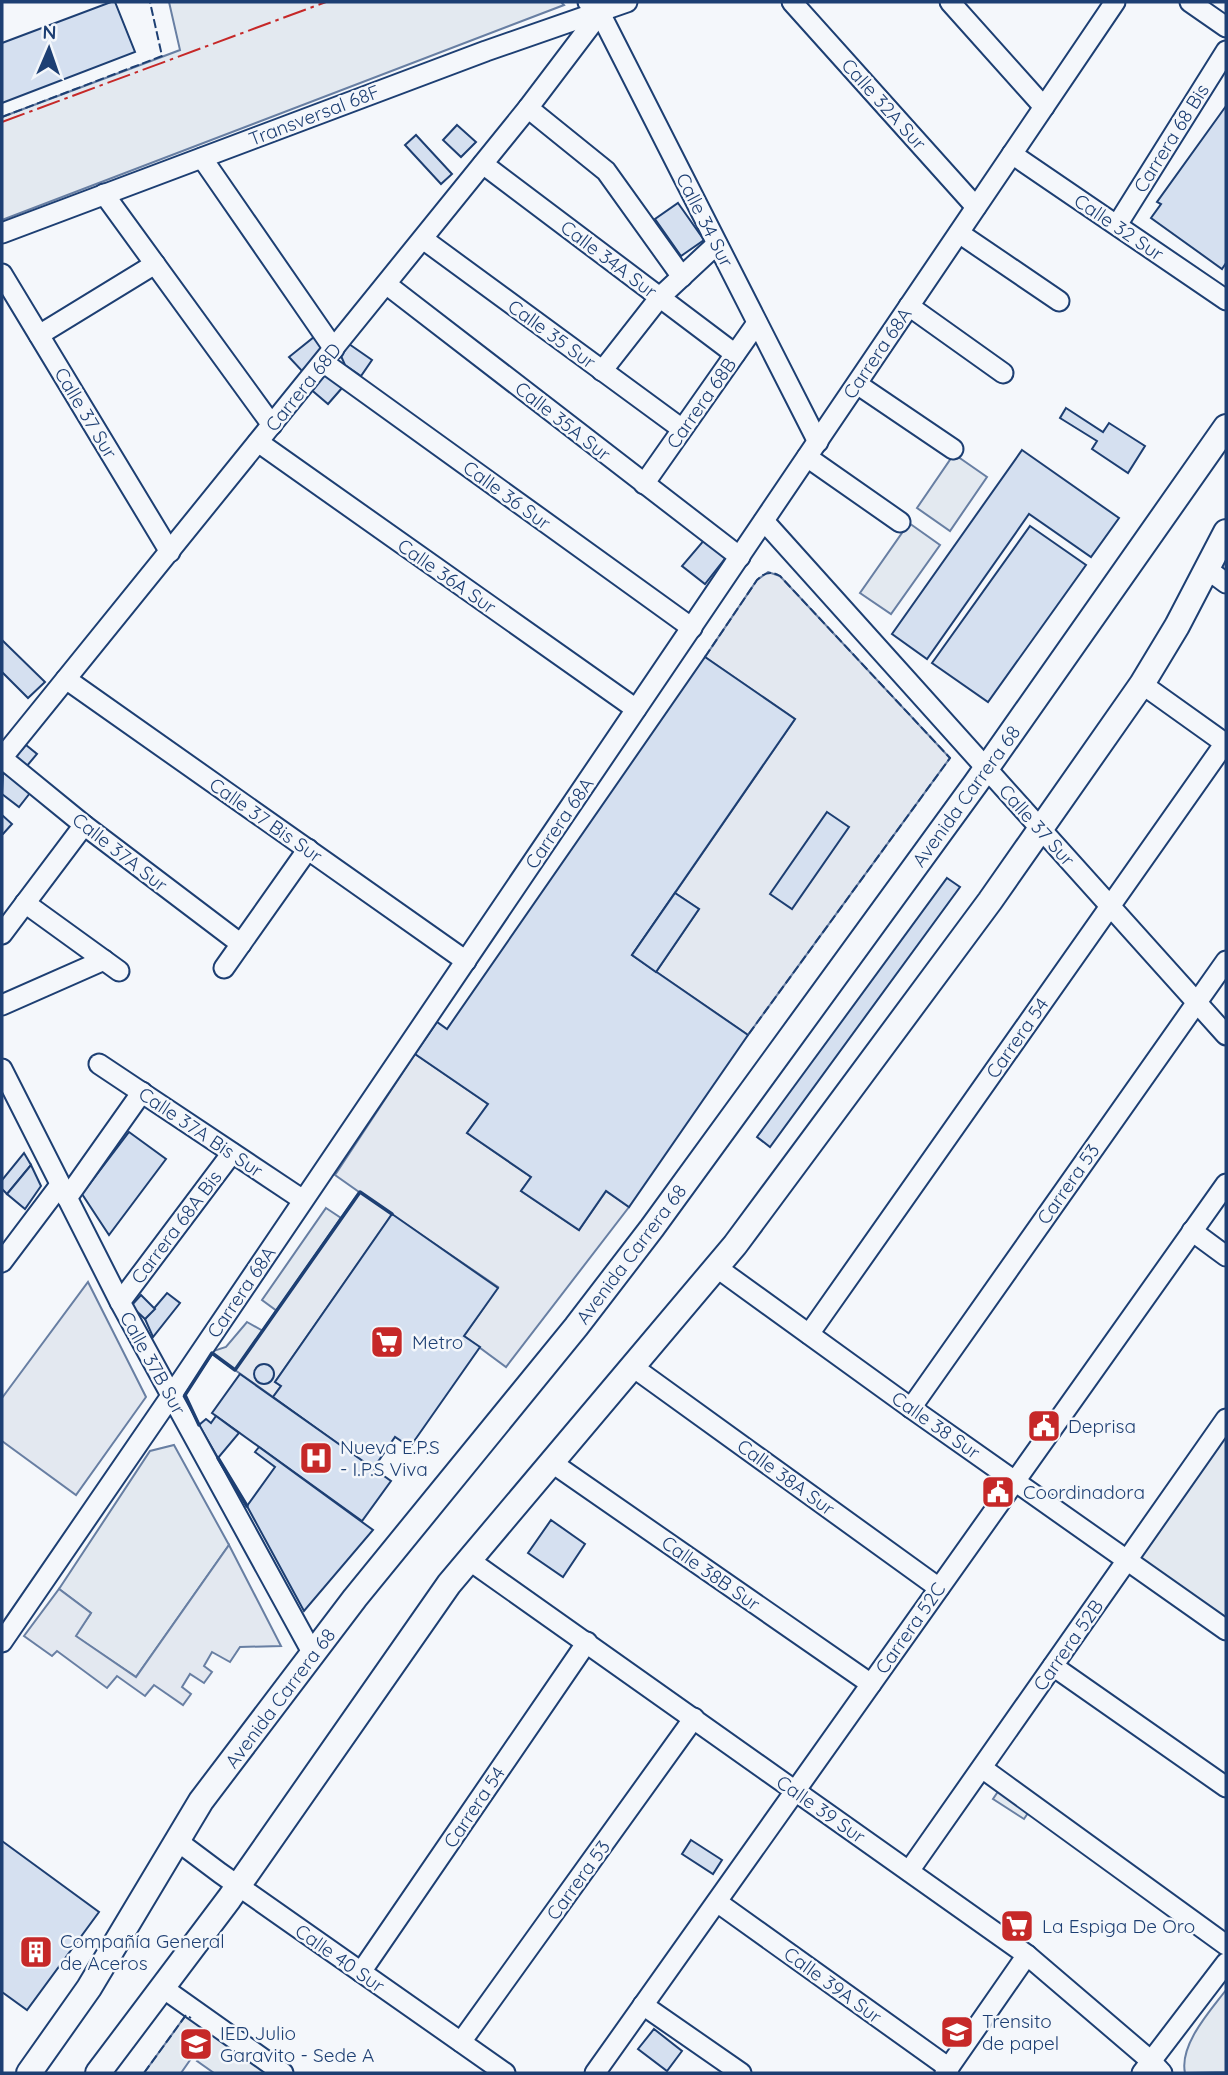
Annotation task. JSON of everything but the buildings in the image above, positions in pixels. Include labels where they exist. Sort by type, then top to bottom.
[{"type":"main road","name":"Avenida Carrera 68","points":[[29,2073],[89,1988],[201,1801],[381,1565],[576,1327],[652,1228],[986,768],[1226,427]]},
{"type":"main road","points":[[98,2073],[238,1886],[469,1560],[633,1367],[782,1183],[1041,829],[1217,576],[1226,532]]},
{"type":"street","name":"Transversal 68F","points":[[2,233],[486,51],[594,7],[627,2]]},
{"type":"street","name":"Calle 32A Sur","points":[[792,2],[976,207]]},
{"type":"street","points":[[950,2],[1044,107]]},
{"type":"street","name":"Carrera 68A","points":[[2,1642],[692,628],[1113,2]]},
{"type":"street","points":[[1190,2],[1226,26]]},
{"type":"street","name":"Carrera 68D","points":[[2,758],[528,108],[594,7]]},
{"type":"street","name":"Calle 34 Sur","points":[[594,7],[757,323],[812,449]]},
{"type":"street","name":"Carrera 68 Bis","points":[[1117,225],[1226,51]]},
{"type":"street","points":[[528,108],[606,171],[682,277]]},
{"type":"street","name":"Calle 32 Sur","points":[[1012,154],[1226,300]]},
{"type":"street","name":"Calle 36 Sur","points":[[202,158],[328,356],[692,628]]},
{"type":"street","name":"Calle 34A Sur","points":[[483,163],[735,354]]},
{"type":"street","points":[[104,194],[272,425]]},
{"type":"street","points":[[959,233],[1059,300]]},
{"type":"street","name":"Calle 35 Sur","points":[[422,239],[682,429]]},
{"type":"street","points":[[603,371],[660,298],[717,244]]},
{"type":"street","points":[[39,335],[155,264]]},
{"type":"street","name":"Calle 37 Sur","points":[[2,274],[170,552]]},
{"type":"street","name":"Calle 35A Sur","points":[[386,284],[740,557]]},
{"type":"street","points":[[909,306],[1003,373]]},
{"type":"street","name":"Carrera 68B","points":[[644,484],[757,323]]},
{"type":"street","points":[[857,384],[953,449]]},
{"type":"street","name":"Calle 36A Sur","points":[[258,442],[636,709]]},
{"type":"street","points":[[812,449],[900,522]]},
{"type":"street","name":"Calle 37 Sur","points":[[764,521],[1226,1035]]},
{"type":"street","name":"Calle 37 Bis Sur","points":[[66,679],[466,961]]},
{"type":"street","points":[[1142,684],[1225,743]]},
{"type":"street","name":"Carrera 54","points":[[809,1334],[1225,743]]},
{"type":"street","name":"Calle 37A Sur","points":[[2,758],[84,825],[241,944]]},
{"type":"street","points":[[2,934],[84,825]]},
{"type":"street","points":[[224,968],[308,849]]},
{"type":"street","points":[[2,1005],[112,965],[25,903]]},
{"type":"street","name":"Carrera 53","points":[[911,1408],[1226,961]]},
{"type":"street","name":"Calle 37A Bis Sur","points":[[99,1064],[303,1200]]},
{"type":"street","name":"Calle 37B Sur","points":[[2,1069],[7,1097],[64,1191],[120,1302],[313,1654]]},
{"type":"street","points":[[2,1262],[64,1191],[142,1092]]},
{"type":"street","name":"Carrera 68A Bis","points":[[120,1302],[232,1153]]},
{"type":"street","name":"Carrera 52C","points":[[595,2073],[1226,1184]]},
{"type":"street","points":[[1192,1231],[1226,1256]]},
{"type":"street","name":"Calle 38 Sur","points":[[716,1267],[1226,1630]]},
{"type":"street","name":"Calle 38A Sur","points":[[633,1367],[939,1588]]},
{"type":"street","name":"Carrera 52B","points":[[909,1871],[1226,1419]]},
{"type":"street","name":"Calle 38B Sur","points":[[551,1462],[871,1684]]},
{"type":"street","name":"Calle 39 Sur","points":[[469,1560],[1027,1955],[1152,2069]]},
{"type":"street","name":"Carrera 54","points":[[361,1972],[587,1642]]},
{"type":"street","points":[[1053,1666],[1226,1787]]},
{"type":"street","name":"Carrera 53","points":[[461,2042],[694,1718]]},
{"type":"street","points":[[982,1768],[1226,1945]]},
{"type":"street","name":"Calle 40 Sur","points":[[176,1840],[505,2073]]},
{"type":"street","name":"Calle 39A Sur","points":[[717,1902],[947,2071]]},
{"type":"street","points":[[947,2071],[1027,1955]]},
{"type":"street","points":[[1152,2069],[1226,1963]]},
{"type":"street","points":[[163,1988],[283,2073]]},
{"type":"street","points":[[643,2005],[741,2073]]},
{"type":"shaded area","points":[[169,2],[561,2],[564,5],[2,220],[2,117],[180,50]]},
{"type":"shaded area","points":[[954,454],[987,477],[950,531],[917,508]]},
{"type":"shaded area","points":[[909,523],[940,545],[891,614],[860,593]]},
{"type":"shaded area","points":[[768,572],[780,576],[950,758],[748,1035],[656,972],[699,909],[675,893],[795,719],[705,657],[757,580]]},
{"type":"shaded area","points":[[415,1054],[488,1104],[467,1133],[531,1177],[521,1191],[579,1230],[606,1191],[629,1207],[506,1367],[464,1336],[498,1287],[392,1215],[275,1382],[281,1386],[273,1397],[235,1370],[359,1192],[335,1175]]},
{"type":"shaded area","points":[[326,1208],[341,1218],[277,1311],[262,1300]]},
{"type":"shaded area","points":[[88,1282],[146,1397],[76,1495],[2,1441],[2,1398]]},
{"type":"shaded area","points":[[247,1322],[263,1331],[235,1370],[210,1352],[226,1347]]},
{"type":"shaded area","points":[[1226,1424],[1226,1625],[1133,1558]]},
{"type":"shaded area","points":[[174,1445],[229,1545],[136,1677],[75,1636],[91,1613],[59,1589],[150,1451]]},
{"type":"shaded area","points":[[229,1545],[281,1646],[240,1647],[230,1662],[212,1652],[204,1666],[212,1672],[204,1683],[190,1674],[182,1687],[191,1694],[183,1705],[154,1685],[145,1696],[117,1676],[107,1688],[57,1651],[52,1656],[24,1636],[59,1589],[91,1613],[76,1636],[136,1677]]},
{"type":"shaded area","points":[[999,1790],[1030,1810],[1024,1819],[993,1799]]},
{"type":"shaded area","points":[[1226,1990],[1226,2072],[1185,2073],[1184,2062],[1191,2040]]},
{"type":"shaded area","name":"IED Julio Garavito - Sede A","points":[[186,2015],[269,2073],[214,2073],[197,2061],[200,2057],[195,2053],[181,2073],[144,2073]]},
{"type":"fence","points":[[2,117],[162,56],[150,2]]},
{"type":"fence","points":[[705,657],[757,580],[768,573],[777,574],[950,758],[748,1035]]},
{"type":"fence","points":[[144,2073],[186,2015],[191,2018]]},
{"type":"wall","points":[[199,1425],[185,1395],[212,1353],[235,1370],[360,1192],[392,1214]]},
{"type":"wall","points":[[218,1458],[247,1506]]},
{"type":"power","points":[[2,122],[326,2]]},
{"type":"place","name":"Metro","points":[[387,1342]]},
{"type":"place","name":"Deprisa","points":[[1044,1426]]},
{"type":"place","name":"Nueva E.P.S - I.P.S Viva","points":[[316,1458]]},
{"type":"place","name":"Coordinadora","points":[[998,1492]]},
{"type":"place","name":"La Espiga De Oro","points":[[1017,1926]]},
{"type":"place","name":"Compañía General de Aceros","points":[[36,1952]]},
{"type":"place","name":"Trensito de papel","points":[[957,2032]]},
{"type":"place","name":"IED Julio Garavito - Sede A","points":[[196,2044]]}]
